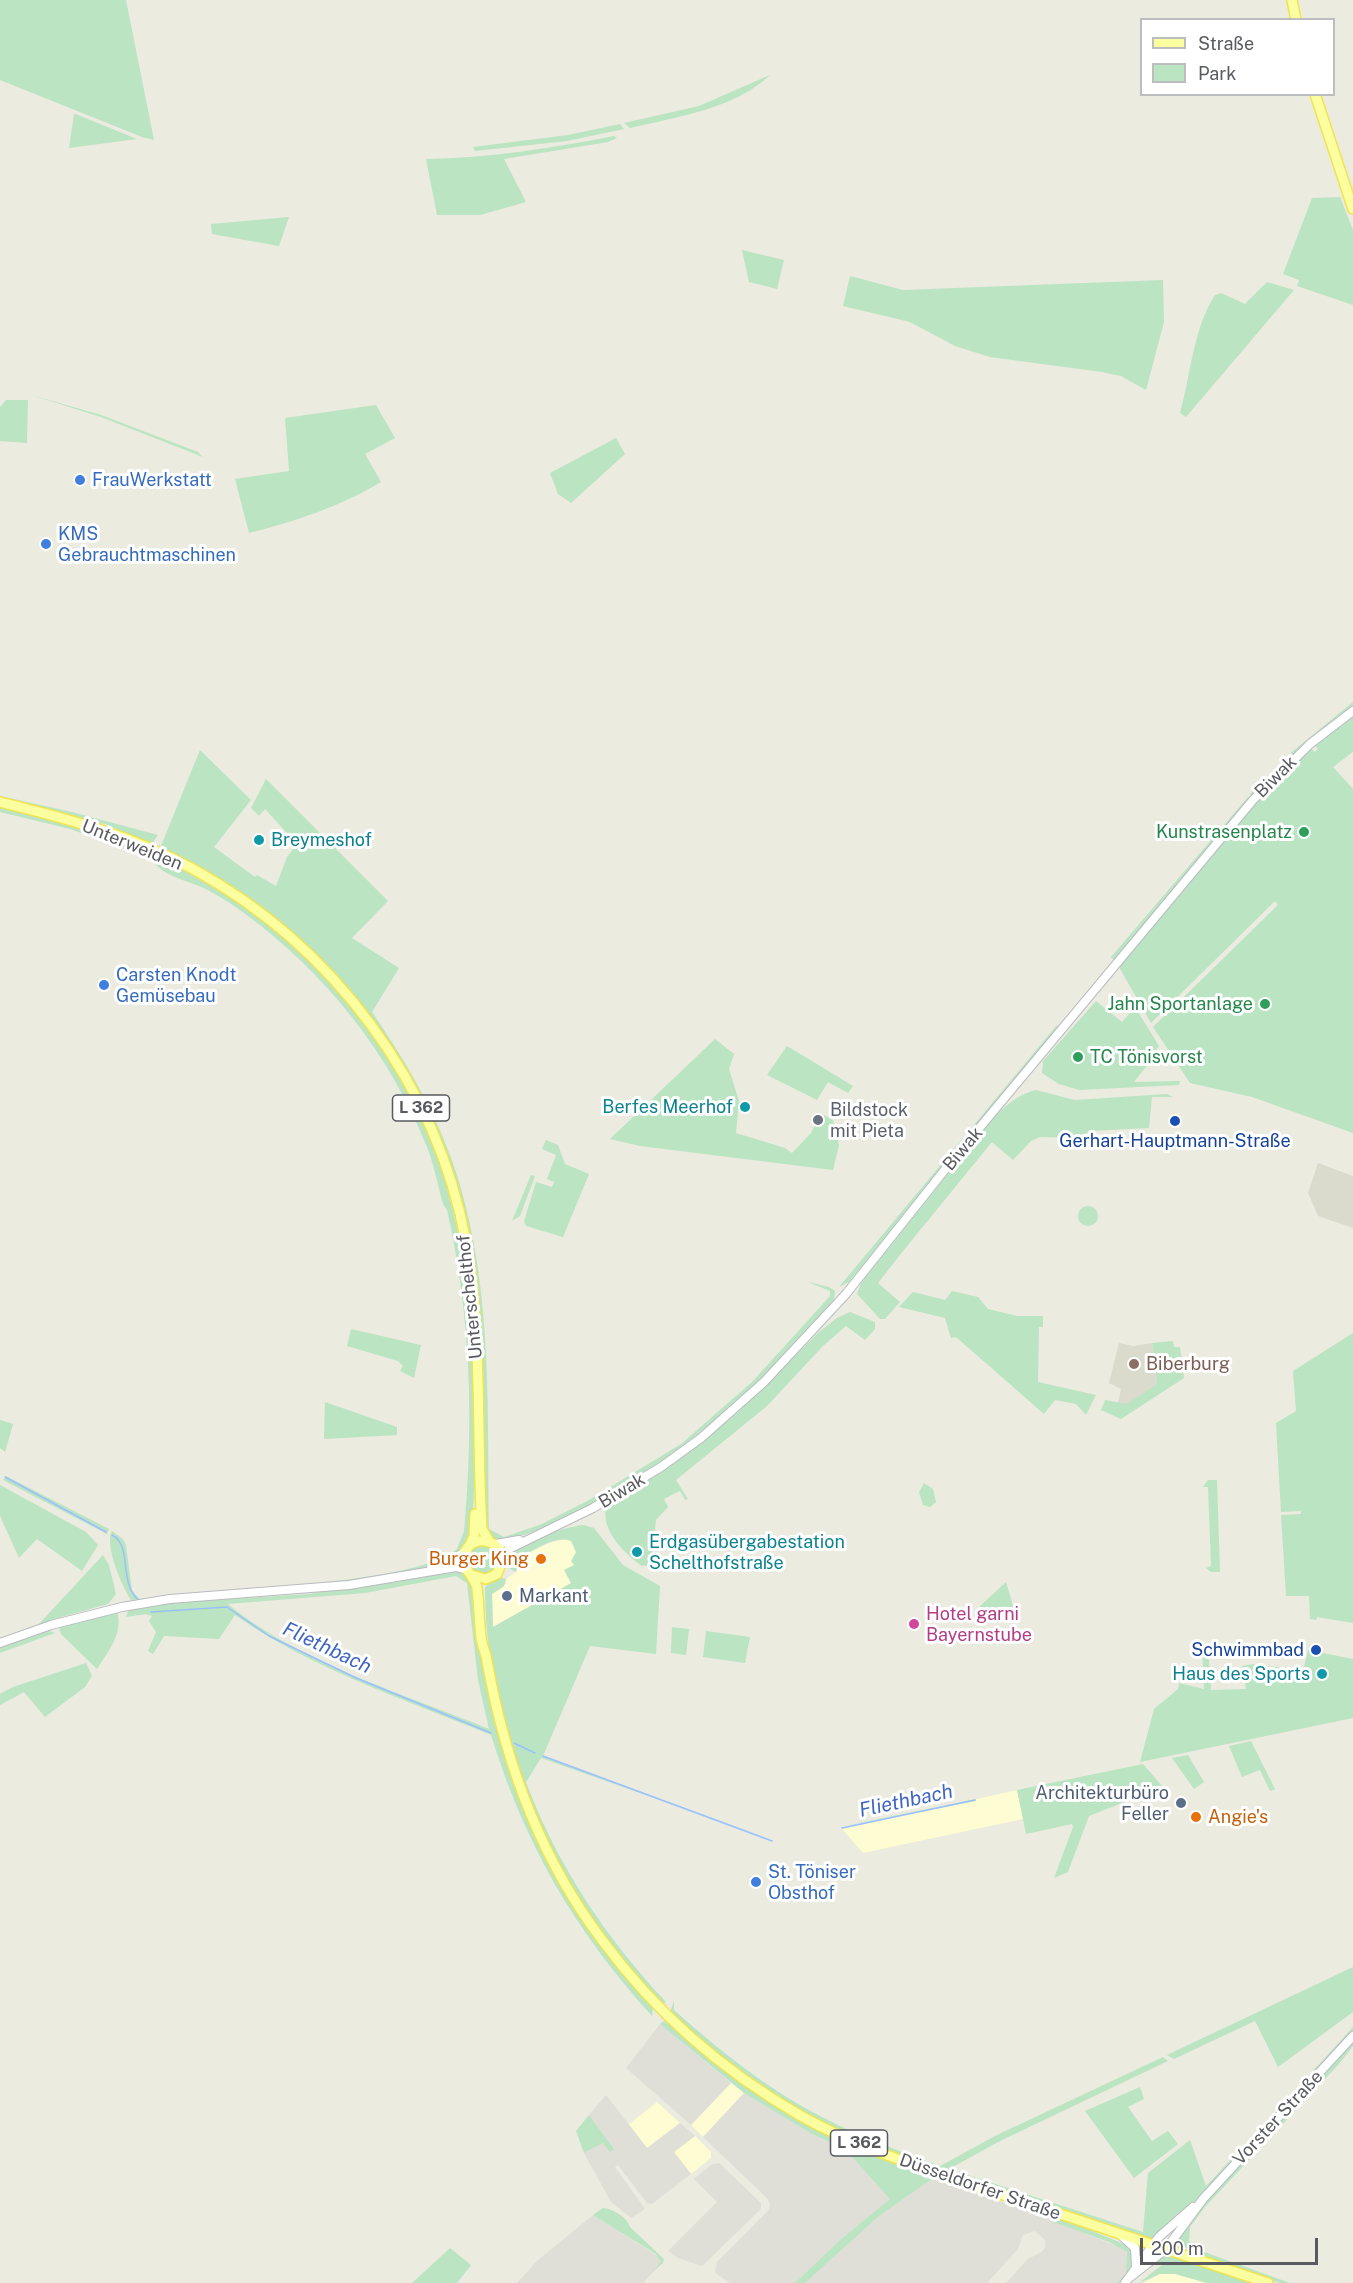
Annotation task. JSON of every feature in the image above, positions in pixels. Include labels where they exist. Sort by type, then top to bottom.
[{"type":"main road","points":[[1292,0],[1296,18]]},
{"type":"main road","points":[[1316,96],[1353,209]]},
{"type":"main road","name":"Unterweiden","points":[[0,802],[86,825],[155,851],[194,870],[255,909]]},
{"type":"main road","name":"Unterschelthof","points":[[255,909],[304,949],[363,1014],[415,1094],[443,1158],[465,1240],[471,1276],[478,1362],[482,1529],[493,1543]]},
{"type":"main road","name":"Unterschelthof","points":[[468,1548],[475,1531],[479,1430]]},
{"type":"main road","points":[[479,1540],[493,1543],[503,1556],[500,1570],[486,1579],[469,1573],[464,1561],[468,1548],[479,1540]]},
{"type":"main road","name":"L 362","points":[[469,1573],[476,1584],[482,1641],[486,1656]]},
{"type":"main road","name":"L 362","points":[[486,1579],[483,1586],[486,1656]]},
{"type":"main road","name":"Düsseldorfer Straße","points":[[486,1656],[507,1749],[529,1810],[554,1863],[576,1903],[608,1948],[650,1998],[687,2034],[755,2087],[802,2117],[837,2134],[923,2168],[1123,2237],[1268,2283]]},
{"type":"street","name":"Biwak","points":[[503,1556],[509,1549],[593,1508],[661,1467],[701,1438],[764,1382],[846,1294],[951,1162],[1253,800],[1310,744],[1353,711]]},
{"type":"street","name":"Biwak","points":[[493,1543],[532,1537]]},
{"type":"street","points":[[411,1574],[449,1562],[468,1548]]},
{"type":"street","points":[[0,1643],[51,1625],[122,1607],[170,1599],[289,1592],[456,1567],[469,1573]]},
{"type":"street","name":"Vorster Straße","points":[[1166,2249],[1203,2199],[1353,2036]]},
{"type":"street","name":"Vorster Straße","points":[[1127,2281],[1152,2245],[1175,2220],[1203,2199]]},
{"type":"street","points":[[1123,2237],[1135,2248],[1136,2266]]},
{"type":"street","points":[[1127,2281],[1166,2249]]},
{"type":"shaded area","points":[[1318,1163],[1353,1176],[1353,1228],[1318,1216],[1308,1193]]},
{"type":"shaded area","name":"Biberburg","points":[[1119,1343],[1133,1346],[1152,1343],[1157,1384],[1127,1405],[1118,1403],[1121,1389],[1109,1383]]},
{"type":"shaded area","points":[[565,1539],[571,1541],[576,1552],[572,1583],[493,1627],[492,1594],[501,1589],[506,1579],[516,1572],[519,1558],[549,1543]]},
{"type":"shaded area","points":[[1017,1790],[1023,1819],[863,1853],[842,1829]]},
{"type":"shaded area","points":[[660,2024],[731,2083],[691,2125],[626,2068]]},
{"type":"shaded area","points":[[731,2083],[744,2093],[703,2137],[691,2125]]},
{"type":"shaded area","points":[[744,2093],[812,2134],[845,2149],[891,2199],[840,2240],[795,2283],[730,2283],[715,2273],[717,2262],[768,2211],[770,2205],[768,2199],[703,2137]]},
{"type":"shaded area","points":[[606,2095],[647,2148],[680,2123],[695,2136],[674,2152],[691,2174],[652,2204],[647,2203],[618,2165],[615,2167],[645,2209],[631,2218],[611,2202],[584,2153],[603,2143],[614,2149],[589,2115]]},
{"type":"shaded area","points":[[657,2102],[680,2123],[647,2148],[629,2124]]},
{"type":"shaded area","points":[[695,2136],[711,2152],[711,2158],[691,2174],[674,2152]]},
{"type":"shaded area","points":[[719,2163],[761,2203],[761,2209],[702,2266],[678,2258],[668,2251],[717,2202],[694,2179],[711,2165]]},
{"type":"shaded area","points":[[932,2179],[1054,2219],[1053,2221],[1124,2249],[1128,2256],[1126,2273],[1117,2283],[1006,2283],[1028,2259],[1042,2252],[1045,2247],[1045,2240],[1035,2231],[1023,2235],[1018,2249],[987,2283],[805,2283],[879,2216]]},
{"type":"shaded area","points":[[593,2215],[659,2257],[659,2266],[643,2283],[517,2283],[538,2260]]},
{"type":"shaded area","points":[[1160,2274],[1175,2274],[1207,2283],[1143,2283]]},
{"type":"green space","points":[[0,0],[126,0],[154,140],[0,80]]},
{"type":"green space","points":[[770,75],[756,87],[740,96],[704,110],[630,128],[624,123],[699,106]]},
{"type":"green space","points":[[74,114],[78,115],[137,139],[69,148]]},
{"type":"green space","points":[[620,124],[624,129],[567,141],[475,151],[473,147],[568,135]]},
{"type":"green space","points":[[614,136],[617,138],[608,142],[504,159],[526,202],[480,215],[437,215],[426,159],[521,152]]},
{"type":"green space","points":[[1340,197],[1353,230],[1353,305],[1297,286],[1299,280],[1283,274],[1312,198]]},
{"type":"green space","points":[[289,217],[279,246],[212,234],[211,224]]},
{"type":"green space","points":[[742,250],[784,260],[777,289],[749,282]]},
{"type":"green space","points":[[850,276],[903,290],[1163,280],[1164,322],[1146,390],[1121,376],[990,357],[955,346],[910,322],[843,306]]},
{"type":"green space","points":[[1267,282],[1294,290],[1186,417],[1180,413],[1193,352],[1202,322],[1215,295],[1221,293],[1245,304]]},
{"type":"green space","points":[[28,394],[101,415],[198,452],[203,457],[101,417]]},
{"type":"green space","points":[[6,400],[28,400],[27,443],[0,441],[0,407]]},
{"type":"green space","points":[[376,405],[395,438],[365,454],[381,482],[349,499],[317,512],[249,533],[235,479],[289,471],[285,418]]},
{"type":"green space","points":[[616,438],[625,454],[571,503],[558,494],[550,473]]},
{"type":"green space","points":[[1353,702],[1353,707],[1303,746],[1252,797],[1250,794],[1293,751]]},
{"type":"green space","points":[[1353,714],[1353,752],[1333,767],[1353,789],[1353,1133],[1252,1097],[1190,1083],[1153,1027],[1278,905],[1275,901],[1151,1023],[1119,967],[1257,800],[1310,748],[1315,752],[1318,749],[1314,745]]},
{"type":"green space","points":[[200,750],[251,800],[214,847],[255,877],[257,875],[276,886],[287,857],[297,844],[265,809],[259,816],[251,808],[266,779],[388,901],[352,938],[399,968],[372,1012],[395,1046],[434,1117],[450,1155],[464,1200],[474,1246],[485,1340],[489,1529],[504,1537],[542,1524],[589,1500],[681,1444],[752,1382],[830,1296],[830,1291],[808,1282],[829,1287],[835,1291],[834,1301],[779,1360],[752,1387],[695,1436],[631,1481],[548,1525],[499,1542],[485,1532],[468,1239],[403,1068],[355,998],[311,950],[239,892],[164,851],[161,846]]},
{"type":"green space","points":[[0,796],[158,835],[151,845],[108,825],[0,799]]},
{"type":"green space","points":[[1248,797],[1249,799],[1114,961],[1111,957]]},
{"type":"green space","points":[[0,805],[111,837],[148,852],[148,857],[70,829],[0,812]]},
{"type":"green space","points":[[156,857],[167,860],[264,921],[342,994],[391,1062],[427,1132],[452,1207],[467,1284],[474,1365],[475,1450],[472,1537],[464,1549],[453,1558],[427,1567],[386,1576],[318,1583],[390,1573],[429,1563],[457,1549],[464,1531],[469,1450],[466,1329],[447,1210],[443,1204],[427,1147],[412,1113],[374,1048],[328,989],[274,936],[225,900],[158,867],[154,862]]},
{"type":"green space","points":[[1096,1001],[1122,1022],[1135,1007],[1159,1046],[1156,1050],[1159,1055],[1153,1058],[1134,1082],[1180,1081],[1179,1085],[1079,1090],[1059,1084],[1042,1073],[1043,1061]]},
{"type":"green space","points":[[1057,1025],[1060,1028],[849,1282],[839,1287]]},
{"type":"green space","points":[[715,1039],[734,1054],[729,1069],[739,1101],[736,1133],[785,1148],[792,1153],[811,1133],[817,1121],[821,1123],[824,1115],[833,1120],[839,1145],[833,1170],[640,1146],[610,1139]]},
{"type":"green space","points":[[787,1046],[853,1086],[848,1093],[828,1082],[817,1100],[767,1075]]},
{"type":"green space","points":[[1036,1090],[1075,1100],[1167,1094],[1173,1097],[1152,1097],[1149,1128],[1090,1131],[1078,1138],[1040,1137],[1031,1141],[1013,1160],[992,1142],[878,1283],[900,1302],[885,1319],[880,1319],[857,1294],[861,1283],[984,1128],[1014,1100]]},
{"type":"green space","points":[[546,1140],[558,1145],[565,1164],[589,1174],[563,1237],[526,1226],[524,1221],[536,1182],[552,1187],[554,1182],[547,1179],[556,1155],[542,1149]]},
{"type":"green space","points":[[531,1175],[535,1176],[520,1216],[512,1221]]},
{"type":"green space","points":[[1088,1206],[1095,1209],[1098,1216],[1095,1223],[1088,1226],[1081,1223],[1078,1216],[1081,1209]]},
{"type":"green space","points":[[952,1291],[978,1297],[988,1309],[1017,1316],[1043,1316],[1043,1327],[1039,1327],[1038,1382],[1096,1395],[1086,1415],[1076,1404],[1055,1400],[1044,1414],[956,1337],[951,1338],[945,1318],[899,1307],[913,1292],[945,1300]]},
{"type":"green space","points":[[850,1312],[875,1322],[875,1329],[865,1340],[846,1326],[823,1346],[767,1406],[676,1480],[688,1499],[685,1500],[680,1491],[664,1499],[668,1507],[656,1520],[651,1565],[642,1566],[628,1555],[616,1541],[607,1525],[606,1508],[676,1460],[737,1413],[819,1332],[837,1318]]},
{"type":"green space","points":[[351,1329],[421,1345],[414,1378],[400,1371],[403,1366],[398,1361],[347,1346]]},
{"type":"green space","points":[[1353,1333],[1353,1623],[1317,1617],[1316,1620],[1310,1619],[1309,1596],[1286,1596],[1281,1515],[1301,1514],[1301,1511],[1281,1512],[1276,1423],[1296,1411],[1293,1371]]},
{"type":"green space","points":[[1173,1341],[1174,1347],[1180,1347],[1184,1378],[1121,1419],[1101,1410],[1105,1400],[1127,1404],[1157,1384],[1152,1343]]},
{"type":"green space","points":[[325,1402],[397,1427],[397,1435],[324,1439]]},
{"type":"green space","points":[[0,1420],[13,1424],[5,1452],[0,1448]]},
{"type":"green space","points":[[6,1476],[109,1529],[107,1534],[3,1480]]},
{"type":"green space","points":[[1208,1480],[1217,1480],[1220,1572],[1211,1572],[1206,1568],[1211,1566],[1208,1487],[1203,1487]]},
{"type":"green space","points":[[924,1483],[933,1489],[936,1502],[930,1507],[923,1505],[919,1492]]},
{"type":"green space","points":[[0,1485],[86,1532],[98,1545],[82,1571],[37,1539],[19,1558],[0,1516]]},
{"type":"green space","points":[[584,1525],[594,1528],[623,1565],[660,1586],[656,1654],[590,1646],[543,1756],[773,1840],[541,1758],[526,1782],[538,1813],[585,1899],[623,1952],[666,2002],[663,2004],[614,1950],[586,1911],[561,1869],[539,1825],[521,1779],[494,1683],[487,1635],[485,1587],[498,1577],[506,1579],[504,1586],[492,1594],[493,1627],[571,1583],[564,1570],[574,1565],[571,1561],[576,1552],[571,1541],[552,1542],[522,1556],[516,1572],[507,1567],[506,1561],[514,1548],[532,1539]]},
{"type":"green space","points":[[112,1531],[123,1539],[126,1545],[132,1591],[140,1599],[131,1600],[123,1586],[110,1545]]},
{"type":"green space","points":[[483,1544],[494,1548],[498,1559],[494,1570],[483,1574],[472,1570],[468,1559],[472,1548]]},
{"type":"green space","points":[[103,1555],[109,1565],[116,1594],[108,1604],[54,1619],[0,1640],[0,1638],[39,1624]]},
{"type":"green space","points":[[455,1568],[461,1569],[474,1582],[495,1718],[523,1806],[601,1945],[653,2008],[652,2016],[599,1952],[555,1885],[520,1813],[491,1735],[327,1667],[295,1651],[235,1615],[219,1639],[164,1636],[153,1654],[148,1651],[156,1632],[149,1621],[152,1616],[146,1614],[126,1617],[129,1609],[165,1603],[309,1594]],"holes":[[[456,1576],[467,1583],[478,1680],[489,1729],[318,1660],[255,1624],[228,1604],[365,1593]]]},
{"type":"green space","points":[[1006,1582],[1018,1622],[989,1618],[981,1612],[979,1607]]},
{"type":"green space","points":[[117,1612],[119,1620],[116,1635],[97,1669],[61,1634],[59,1627]]},
{"type":"green space","points":[[672,1627],[689,1629],[686,1655],[671,1653]]},
{"type":"green space","points":[[47,1630],[55,1633],[0,1653],[0,1647]]},
{"type":"green space","points":[[706,1631],[750,1637],[745,1663],[703,1657]]},
{"type":"green space","points":[[1202,1647],[1208,1647],[1211,1690],[1246,1689],[1242,1666],[1254,1664],[1302,1668],[1308,1650],[1353,1659],[1353,1718],[1140,1762],[1154,1709],[1178,1689],[1179,1683],[1204,1689]]},
{"type":"green space","points":[[86,1663],[92,1676],[85,1687],[45,1717],[24,1692],[0,1705],[0,1694],[13,1687]]},
{"type":"green space","points":[[1251,1741],[1275,1789],[1270,1791],[1260,1770],[1242,1777],[1229,1746]]},
{"type":"green space","points":[[1188,1755],[1204,1782],[1194,1789],[1172,1758]]},
{"type":"green space","points":[[1143,1764],[1163,1787],[1089,1816],[1068,1872],[1054,1878],[1073,1827],[1072,1824],[1026,1834],[1017,1790]]},
{"type":"green space","points":[[976,1799],[976,1801],[840,1827]]},
{"type":"green space","points":[[1353,1967],[1353,2012],[1278,2067],[1255,2021],[1174,2059],[1167,2055]]},
{"type":"green space","points":[[674,2001],[674,2010],[691,2025],[744,2068],[782,2094],[851,2131],[940,2166],[997,2135],[1163,2057],[1168,2061],[1000,2141],[949,2169],[1143,2232],[1148,2173],[1190,2140],[1206,2186],[1269,2119],[1269,2123],[1197,2201],[1177,2214],[1160,2234],[1151,2239],[915,2162],[852,2136],[798,2109],[755,2083],[708,2047],[670,2012]]},
{"type":"green space","points":[[664,2021],[753,2090],[928,2174],[923,2178],[932,2179],[879,2216],[805,2283],[795,2283],[840,2240],[890,2199],[845,2149],[812,2134],[744,2093],[660,2024]]},
{"type":"green space","points":[[1353,2027],[1353,2031],[1275,2117],[1271,2117]]},
{"type":"green space","points":[[1353,2040],[1353,2046],[1339,2064],[1205,2207],[1190,2227],[1189,2241],[1196,2249],[1290,2283],[1280,2283],[1223,2264],[1191,2251],[1181,2244],[1176,2238],[1188,2219]]},
{"type":"green space","points":[[1140,2087],[1144,2099],[1128,2107],[1152,2141],[1168,2131],[1178,2144],[1134,2178],[1085,2111]]},
{"type":"green space","points":[[589,2115],[614,2149],[610,2152],[603,2143],[584,2153],[576,2131]]},
{"type":"green space","points":[[603,2208],[623,2217],[630,2227],[664,2259],[663,2263],[656,2269],[660,2261],[656,2254],[593,2215]]},
{"type":"green space","points":[[1055,2216],[1129,2246],[1135,2257],[1132,2268],[1120,2283],[1117,2283],[1126,2273],[1127,2252],[1109,2242],[1053,2222]]},
{"type":"green space","points":[[450,2248],[471,2265],[457,2283],[412,2283]]},
{"type":"green space","points":[[1165,2256],[1257,2283],[1207,2283],[1175,2274],[1160,2274],[1139,2283],[1163,2264],[1156,2262]]},
{"type":"waterway","name":"Fliethbach","points":[[5,1477],[106,1532]]},
{"type":"waterway","name":"Fliethbach","points":[[112,1535],[122,1547],[128,1583],[138,1600]]},
{"type":"waterway","name":"Fliethbach","points":[[151,1612],[227,1607],[269,1636],[356,1678],[491,1733]]},
{"type":"waterway","name":"Fliethbach","points":[[514,1743],[535,1753]]},
{"type":"waterway","name":"Fliethbach","points":[[543,1756],[772,1841]]},
{"type":"waterway","name":"Fliethbach","points":[[842,1828],[975,1800]]},
{"type":"place","name":"FrauWerkstatt","points":[[80,480]]},
{"type":"place","name":"KMS Gebrauchtmaschinen","points":[[46,544]]},
{"type":"place","name":"Kunstrasenplatz","points":[[1304,832]]},
{"type":"place","name":"Breymeshof","points":[[259,840]]},
{"type":"place","name":"Carsten Knodt Gemüsebau","points":[[104,985]]},
{"type":"place","name":"Jahn Sportanlage","points":[[1265,1004]]},
{"type":"place","name":"TC Tönisvorst","points":[[1078,1057]]},
{"type":"place","name":"Berfes Meerhof","points":[[745,1107]]},
{"type":"place","name":"Bildstock mit Pieta","points":[[818,1120]]},
{"type":"place","name":"Gerhart-Hauptmann-Straße","points":[[1175,1121]]},
{"type":"place","name":"Biberburg","points":[[1134,1364]]},
{"type":"place","name":"Erdgasübergabestation Schelthofstraße","points":[[637,1552]]},
{"type":"place","name":"Burger King","points":[[541,1559]]},
{"type":"place","name":"Markant","points":[[507,1596]]},
{"type":"place","name":"Hotel garni Bayernstube","points":[[914,1624]]},
{"type":"place","name":"Schwimmbad","points":[[1316,1650]]},
{"type":"place","name":"Haus des Sports","points":[[1322,1674]]},
{"type":"place","name":"Architekturbüro Feller","points":[[1181,1803]]},
{"type":"place","name":"Angie's","points":[[1196,1817]]},
{"type":"place","name":"St. Töniser Obsthof","points":[[756,1882]]}]
